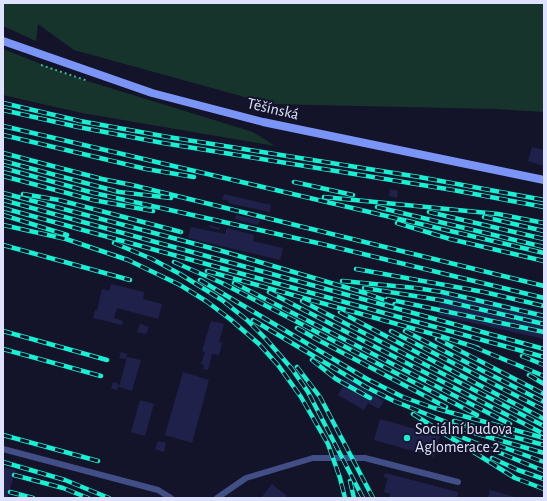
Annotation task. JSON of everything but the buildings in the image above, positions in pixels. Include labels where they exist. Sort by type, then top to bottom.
[{"type":"main road","name":"Těšínská","points":[[3,41],[152,93],[263,122],[544,180]]},
{"type":"lane","points":[[3,449],[158,490],[171,498]]},
{"type":"lane","points":[[217,498],[246,478],[313,458],[365,458],[458,482]]},
{"type":"green space","points":[[3,3],[544,3],[544,112],[495,109],[270,104],[74,50],[38,24],[36,41],[3,26]]},
{"type":"green space","points":[[3,49],[71,76],[253,132],[275,146],[82,113],[3,95]]},
{"type":"railway","points":[[3,103],[80,121],[168,137],[419,177],[544,200]]},
{"type":"railway","points":[[3,110],[78,127],[163,143],[453,190],[544,207]]},
{"type":"railway","points":[[3,126],[544,253]]},
{"type":"railway","points":[[3,135],[146,169],[194,177]]},
{"type":"railway","points":[[3,153],[102,179],[132,185],[544,286]]},
{"type":"railway","points":[[3,161],[119,192],[171,198]]},
{"type":"railway","points":[[3,168],[94,193],[322,244],[544,298]]},
{"type":"railway","points":[[3,176],[93,200],[153,211]]},
{"type":"railway","points":[[294,182],[353,195]]},
{"type":"railway","points":[[3,193],[222,251],[365,293],[393,303]]},
{"type":"railway","points":[[23,194],[59,200],[181,232]]},
{"type":"railway","points":[[324,197],[498,214],[544,223]]},
{"type":"railway","points":[[3,200],[544,349]]},
{"type":"railway","points":[[377,207],[544,247]]},
{"type":"railway","points":[[3,208],[544,357]]},
{"type":"railway","points":[[429,212],[544,239]]},
{"type":"railway","points":[[3,215],[67,235]]},
{"type":"railway","points":[[484,217],[544,231]]},
{"type":"railway","points":[[397,223],[450,239],[544,261]]},
{"type":"railway","points":[[3,225],[66,239],[128,260],[180,285],[206,301],[230,319],[259,344],[278,365],[301,397],[328,444],[340,478],[345,498]]},
{"type":"railway","points":[[114,243],[152,259],[180,274],[222,300],[247,320],[266,339],[292,369],[308,392],[363,498]]},
{"type":"railway","points":[[3,245],[130,280]]},
{"type":"railway","points":[[174,262],[222,283],[477,415]]},
{"type":"railway","points":[[356,269],[484,292],[544,306]]},
{"type":"railway","points":[[207,271],[478,348]]},
{"type":"railway","points":[[200,280],[367,379],[403,397],[434,408],[544,438]]},
{"type":"railway","points":[[342,281],[442,292],[544,316]]},
{"type":"railway","points":[[234,283],[510,424]]},
{"type":"railway","points":[[364,288],[440,300],[544,324]]},
{"type":"railway","points":[[269,292],[544,434]]},
{"type":"railway","points":[[387,299],[544,332]]},
{"type":"railway","points":[[302,301],[544,426]]},
{"type":"railway","points":[[340,312],[544,419]]},
{"type":"railway","points":[[253,320],[366,387],[394,401],[471,432],[544,453]]},
{"type":"railway","points":[[297,328],[446,407]]},
{"type":"railway","points":[[3,331],[107,360]]},
{"type":"railway","points":[[391,331],[544,410]]},
{"type":"railway","points":[[405,331],[544,402]]},
{"type":"railway","points":[[437,339],[544,394]]},
{"type":"railway","points":[[474,347],[544,376]]},
{"type":"railway","points":[[3,349],[101,376]]},
{"type":"railway","points":[[522,356],[544,365]]},
{"type":"railway","points":[[312,360],[336,379],[370,398]]},
{"type":"railway","points":[[297,367],[320,397],[373,498]]},
{"type":"railway","points":[[529,375],[544,384]]},
{"type":"railway","points":[[413,414],[515,478],[544,489]]},
{"type":"railway","points":[[454,421],[544,445]]},
{"type":"railway","points":[[454,434],[544,471]]},
{"type":"railway","points":[[3,435],[98,461]]},
{"type":"railway","points":[[497,445],[544,462]]},
{"type":"railway","points":[[492,458],[518,470],[544,479]]},
{"type":"railway","points":[[3,462],[65,480],[109,498]]},
{"type":"railway","points":[[14,475],[63,488],[88,498]]},
{"type":"railway","points":[[350,481],[354,498]]},
{"type":"railway","points":[[10,492],[33,498]]},
{"type":"place","name":"Sociální budova Aglomerace 2","points":[[407,438]]}]
